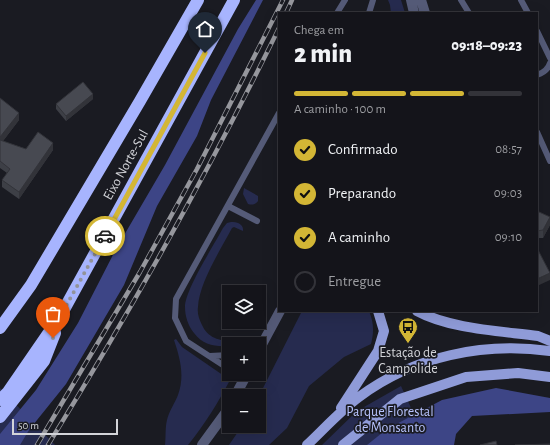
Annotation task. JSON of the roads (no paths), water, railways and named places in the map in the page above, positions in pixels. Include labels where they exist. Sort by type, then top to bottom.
[{"type":"highway","name":"Eixo Norte-Sul","points":[[0,328],[31,285],[198,0]]},
{"type":"highway","name":"Eixo Norte-Sul","points":[[0,400],[8,392],[61,315],[234,0]]},
{"type":"highway","points":[[0,418],[44,361],[61,315]]},
{"type":"main road","points":[[335,417],[378,351],[384,331],[378,312]]},
{"type":"main road","points":[[419,312],[427,317],[462,326],[538,336],[550,341]]},
{"type":"main road","points":[[307,445],[358,397],[381,382],[415,365],[445,356],[475,350],[528,348],[550,351]]},
{"type":"main road","points":[[343,445],[400,400],[466,377],[518,372],[550,377]]},
{"type":"street","points":[[411,0],[414,12]]},
{"type":"street","points":[[421,0],[425,12]]},
{"type":"street","points":[[266,337],[279,312]]},
{"type":"street","points":[[202,445],[222,418]]},
{"type":"lane","points":[[337,12],[345,0]]},
{"type":"lane","points":[[369,12],[373,0]]},
{"type":"lane","points":[[461,0],[468,12]]},
{"type":"lane","points":[[521,0],[527,12]]},
{"type":"lane","points":[[538,33],[550,58]]},
{"type":"lane","points":[[538,75],[543,73],[549,67],[550,63]]},
{"type":"lane","points":[[222,364],[186,341],[175,318],[176,299],[278,115]]},
{"type":"lane","points":[[538,134],[550,161]]},
{"type":"lane","points":[[228,206],[257,221]]},
{"type":"lane","points":[[210,356],[222,355]]},
{"type":"railway","points":[[37,445],[140,272],[197,169],[283,0]]},
{"type":"railway","points":[[286,12],[292,0]]},
{"type":"railway","points":[[48,445],[110,343],[169,239],[278,30]]},
{"type":"place","name":"Estação de Campolide","points":[[408,344]]},
{"type":"park label","name":"Parque Florestal de Monsanto","points":[[390,420]]}]
